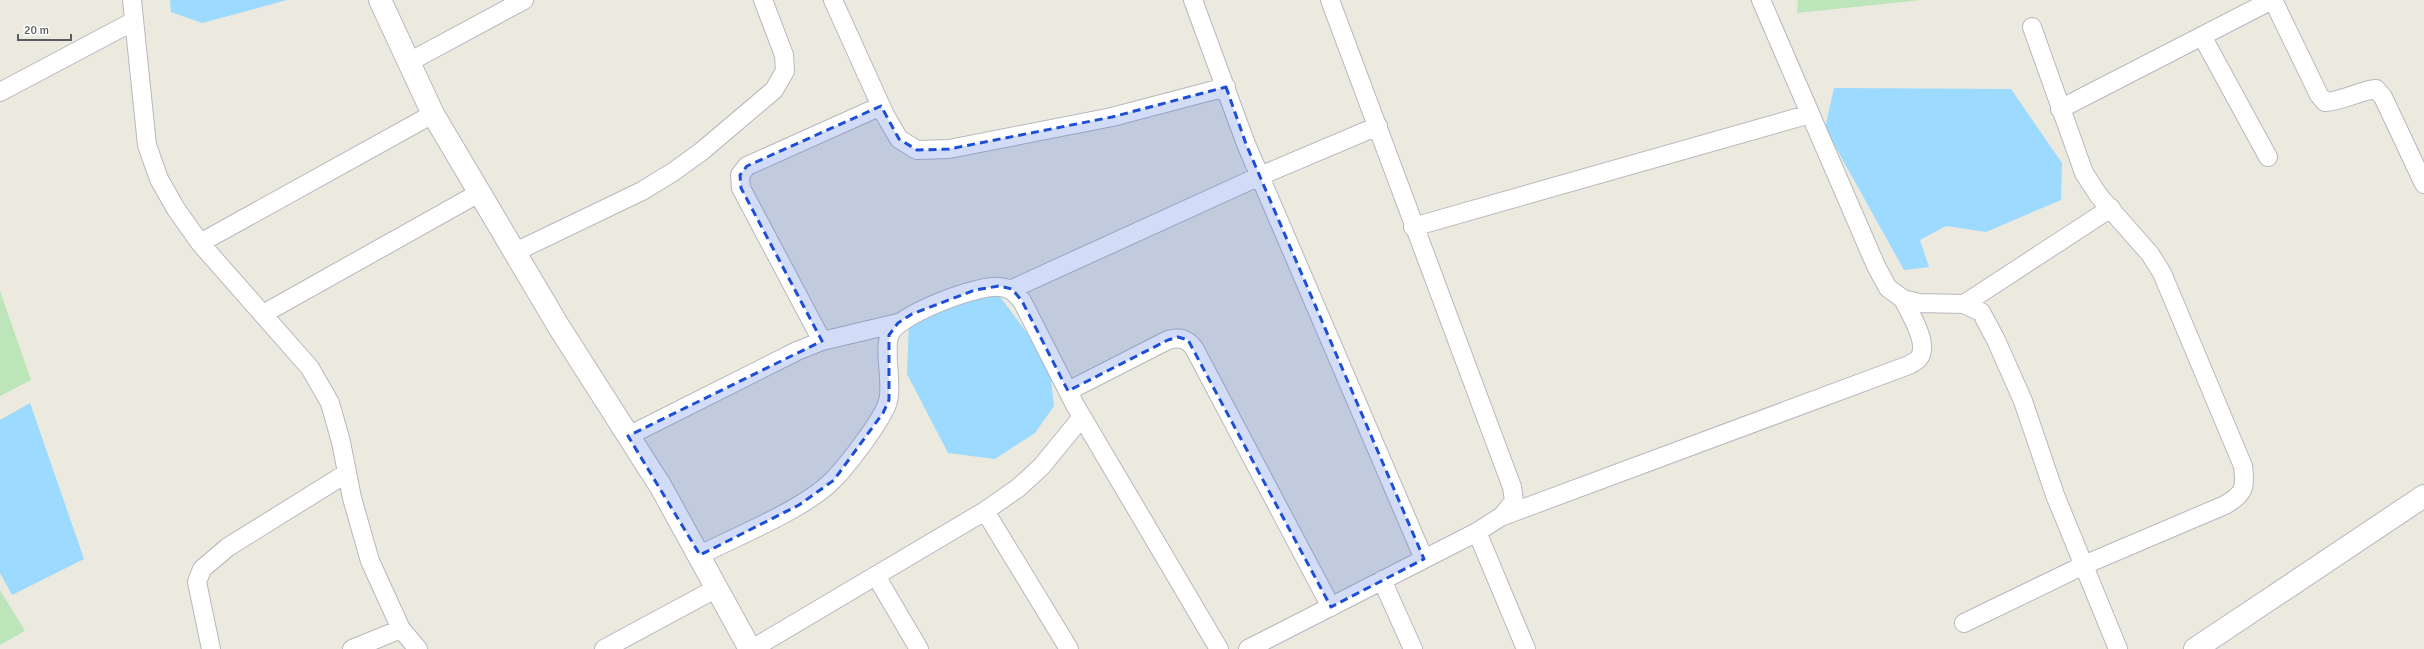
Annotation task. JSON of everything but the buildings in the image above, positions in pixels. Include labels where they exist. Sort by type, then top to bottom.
[{"type":"street","points":[[132,0],[147,145],[159,179],[176,209],[200,243],[310,368],[330,403],[346,473],[370,561],[401,629],[418,649]]},
{"type":"street","points":[[380,0],[433,114],[479,193],[700,555],[751,649],[985,511],[1018,488],[1041,467],[1082,417]]},
{"type":"street","points":[[409,62],[524,0]]},
{"type":"street","points":[[515,252],[642,191],[673,172],[702,152],[774,90],[785,72],[784,55],[763,0]]},
{"type":"street","points":[[833,0],[881,106],[900,139],[917,150],[949,150],[1112,117],[1226,87]]},
{"type":"street","points":[[1193,0],[1260,176],[1424,559]]},
{"type":"street","points":[[1330,0],[1378,126],[1413,227],[1512,487],[1514,501],[1502,516]]},
{"type":"street","points":[[1761,0],[1876,266],[1888,288],[1903,299],[1919,303],[1964,304],[1981,312],[1996,340],[2023,401],[2055,495],[2118,649]]},
{"type":"street","points":[[2060,109],[2272,0],[2319,95],[2325,102],[2336,102],[2366,90],[2376,90],[2383,97],[2424,184]]},
{"type":"street","points":[[0,92],[134,21]]},
{"type":"street","points":[[1964,623],[2084,565],[2225,505],[2238,498],[2245,484],[2243,466],[2162,274],[2146,249],[2099,196],[2084,173],[2032,27]]},
{"type":"street","points":[[2202,36],[2268,156]]},
{"type":"street","points":[[822,341],[742,188],[740,175],[747,166],[881,106]]},
{"type":"street","points":[[200,243],[433,114]]},
{"type":"street","points":[[1413,227],[1810,114]]},
{"type":"street","points":[[1012,289],[1260,176],[1378,126]]},
{"type":"street","points":[[263,314],[479,193]]},
{"type":"street","points":[[1964,304],[2111,208]]},
{"type":"street","points":[[628,436],[764,367],[822,341],[898,323],[912,314],[975,290],[999,286],[1012,289],[1022,301],[1082,417],[1219,649]]},
{"type":"street","points":[[1258,647],[1331,606],[1477,532],[1502,516],[1909,365],[1920,357],[1922,348],[1920,333],[1903,299]]},
{"type":"street","points":[[700,555],[799,505],[820,492],[834,480],[883,413],[888,400],[889,335],[898,323]]},
{"type":"street","points":[[1068,391],[1168,340],[1178,337],[1188,340],[1194,348],[1331,606]]},
{"type":"street","points":[[211,649],[197,582],[202,569],[228,547],[346,473]]},
{"type":"street","points":[[2195,649],[2424,496]]},
{"type":"street","points":[[985,511],[1069,649]]},
{"type":"street","points":[[1477,532],[1526,649]]},
{"type":"street","points":[[876,576],[919,649]]},
{"type":"street","points":[[1382,580],[1413,649]]},
{"type":"street","points":[[604,649],[717,588]]},
{"type":"street","points":[[352,649],[401,629]]},
{"type":"highlighted area","points":[[1226,87],[1246,144],[1424,559],[1331,607],[1188,340],[1178,337],[1168,340],[1068,391],[1022,301],[1012,289],[999,286],[975,290],[912,314],[898,323],[889,335],[889,400],[883,413],[834,480],[799,505],[700,555],[628,436],[822,341],[741,188],[740,175],[747,166],[881,106],[899,139],[917,150],[949,149],[1112,117]]},
{"type":"green space","points":[[1798,0],[1921,0],[1797,13]]},
{"type":"green space","points":[[0,291],[31,380],[0,396]]},
{"type":"green space","points":[[0,590],[25,631],[0,645]]},
{"type":"water","points":[[170,0],[287,0],[202,23],[171,12]]},
{"type":"water","points":[[1834,88],[2011,89],[2062,163],[2061,200],[1986,232],[1946,226],[1920,240],[1929,267],[1904,270],[1825,128]]},
{"type":"water","points":[[994,289],[1049,362],[1054,406],[1035,433],[995,459],[948,453],[907,374],[909,321]]},
{"type":"water","points":[[30,403],[84,559],[12,595],[0,573],[0,420]]}]
